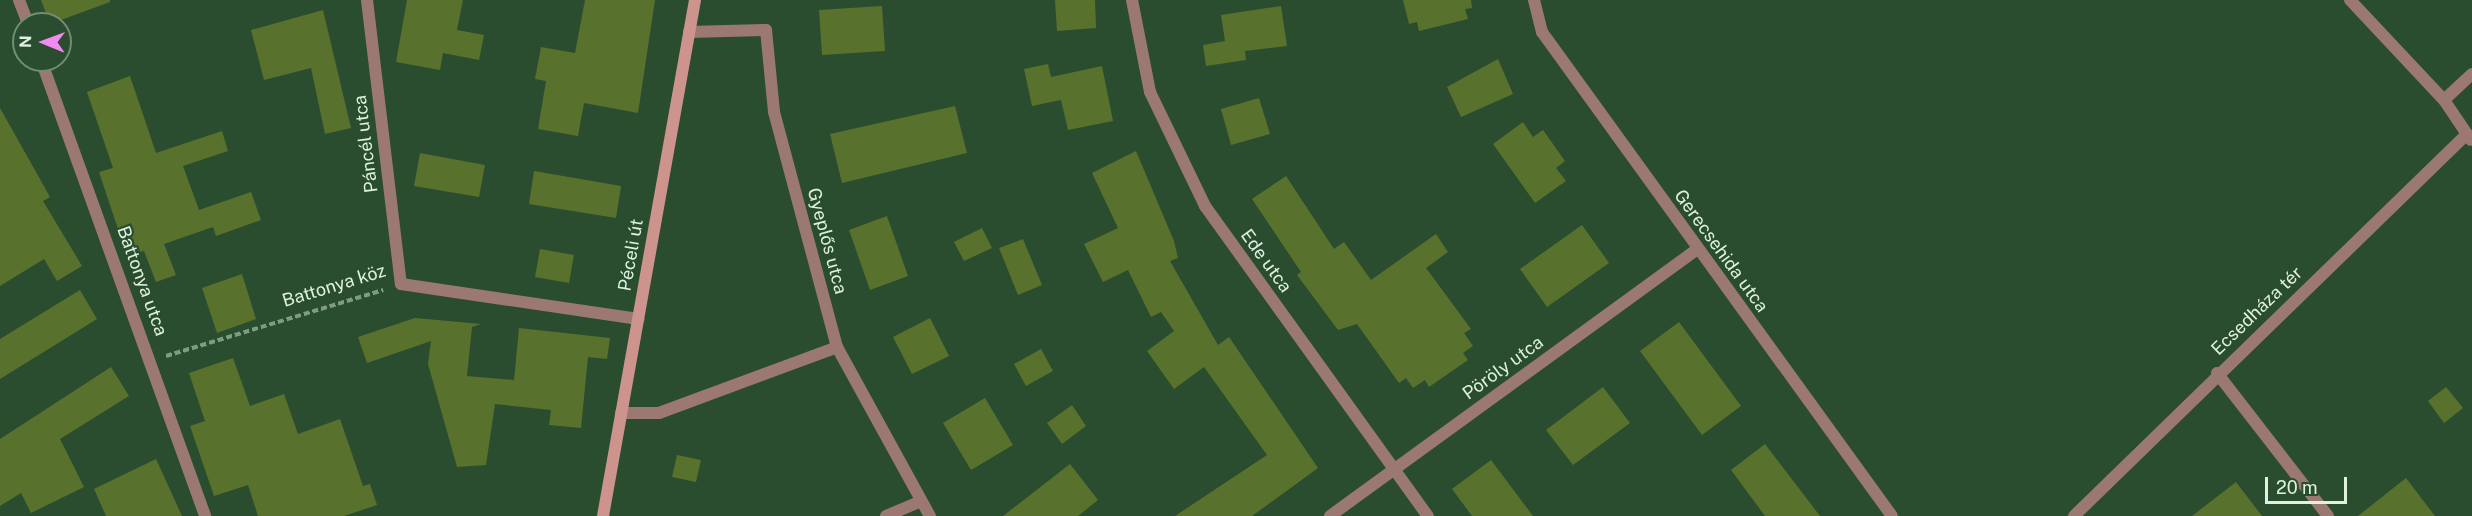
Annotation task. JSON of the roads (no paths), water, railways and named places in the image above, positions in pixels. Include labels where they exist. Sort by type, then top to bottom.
[{"type":"main road","name":"Péceli út","points":[[603,516],[695,0]]},
{"type":"street","name":"Páncél utca","points":[[367,0],[400,284]]},
{"type":"street","name":"Ede utca","points":[[1132,0],[1150,92],[1205,206],[1428,516]]},
{"type":"street","name":"Gerecsehida utca","points":[[1534,0],[1542,32],[1892,516]]},
{"type":"street","points":[[2350,0],[2444,100],[2469,138]]},
{"type":"street","name":"Gyeplős utca","points":[[689,32],[766,30],[774,112],[837,347],[919,502],[930,516]]},
{"type":"street","name":"Battonya utca","points":[[45,72],[152,360],[205,516]]},
{"type":"street","points":[[2444,100],[2472,74]]},
{"type":"street","name":"Ecsedháza tér","points":[[2074,516],[2217,373],[2469,138]]},
{"type":"street","name":"Pöröly utca","points":[[1330,516],[1697,249]]},
{"type":"street","name":"Battonya köz","points":[[400,284],[638,319]]},
{"type":"street","points":[[621,413],[659,413],[837,347]]},
{"type":"street","points":[[2217,373],[2328,516]]},
{"type":"street","points":[[886,516],[919,502]]}]
